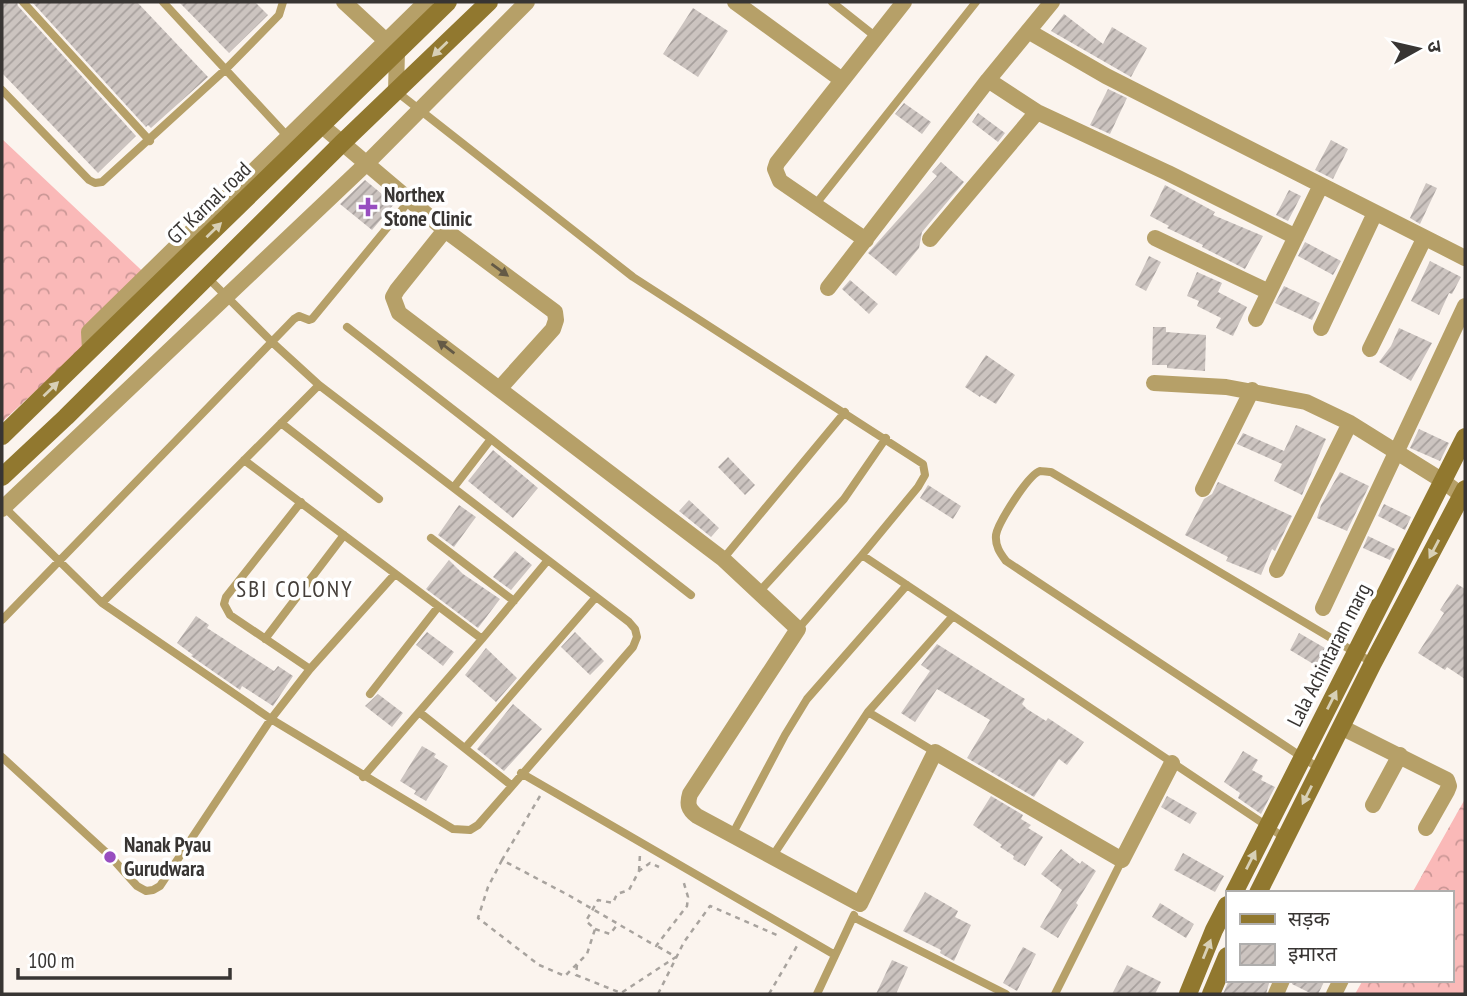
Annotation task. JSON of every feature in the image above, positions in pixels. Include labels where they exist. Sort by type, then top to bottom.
[{"type":"main road","name":"GT Karnal road","points":[[2,436],[124,317],[293,142],[321,125],[391,46],[448,2]]},
{"type":"main road","points":[[2,477],[489,2]]},
{"type":"main road","points":[[124,317],[144,340]]},
{"type":"main road","name":"Lala Achintaram marg","points":[[1235,891],[1465,437]]},
{"type":"main road","name":"Lala Achintaram marg","points":[[1259,891],[1373,663],[1464,494]]},
{"type":"main road","points":[[1188,994],[1226,907]]},
{"type":"main road","points":[[1211,994],[1226,958]]},
{"type":"street","points":[[344,2],[391,46],[396,92]]},
{"type":"street","points":[[90,351],[89,332],[293,142],[391,46],[426,2]]},
{"type":"street","points":[[2,507],[367,163],[527,2]]},
{"type":"street","points":[[735,2],[842,80]]},
{"type":"street","points":[[866,240],[780,181],[775,169],[904,2]]},
{"type":"street","points":[[828,288],[988,80],[1052,2]]},
{"type":"street","points":[[1028,31],[1106,76],[1465,258]]},
{"type":"street","points":[[988,80],[1037,113],[1168,173],[1296,237]]},
{"type":"street","points":[[930,239],[1037,113]]},
{"type":"street","points":[[321,125],[445,230],[555,312],[553,329],[500,388]]},
{"type":"street","points":[[1256,320],[1321,186]]},
{"type":"street","points":[[1321,328],[1375,214]]},
{"type":"street","points":[[445,230],[393,297],[399,313],[723,559],[799,628],[690,794],[690,810],[857,910],[935,752],[1122,860],[1172,763]]},
{"type":"street","points":[[1155,238],[1269,292]]},
{"type":"street","points":[[1370,349],[1424,239]]},
{"type":"street","points":[[1323,608],[1465,306]]},
{"type":"street","points":[[1154,383],[1252,390],[1306,402],[1350,423],[1464,494]]},
{"type":"street","points":[[1203,489],[1252,390]]},
{"type":"street","points":[[1277,570],[1350,423]]},
{"type":"street","points":[[1341,727],[1447,780],[1447,791],[1426,828]]},
{"type":"street","points":[[1373,805],[1400,755]]},
{"type":"lane","points":[[23,2],[150,141]]},
{"type":"lane","points":[[163,2],[293,142]]},
{"type":"lane","points":[[2,90],[89,180],[95,183],[108,178],[226,69],[279,15],[283,2]]},
{"type":"lane","points":[[832,2],[876,37]]},
{"type":"lane","points":[[815,205],[976,2]]},
{"type":"lane","points":[[396,92],[633,278],[886,438],[922,464],[925,475],[918,487],[799,628]]},
{"type":"lane","points":[[2,620],[296,317],[312,319],[410,200]]},
{"type":"lane","points":[[2,507],[102,603],[271,719],[453,829],[470,830],[478,825],[633,646],[638,637],[635,629],[319,385],[207,277]]},
{"type":"lane","points":[[347,327],[691,595]]},
{"type":"lane","points":[[102,603],[319,385]]},
{"type":"lane","points":[[723,559],[845,412]]},
{"type":"lane","points":[[281,423],[379,499]]},
{"type":"lane","points":[[759,592],[844,499],[886,438]]},
{"type":"lane","points":[[454,487],[491,439]]},
{"type":"lane","points":[[244,460],[482,639]]},
{"type":"lane","points":[[1320,769],[1006,561],[998,550],[996,538],[999,526],[1030,478],[1041,471],[1051,472],[1373,663]]},
{"type":"lane","points":[[301,502],[226,597],[224,604],[230,615],[310,669]]},
{"type":"lane","points":[[265,639],[344,535]]},
{"type":"lane","points":[[431,538],[514,601]]},
{"type":"lane","points":[[862,555],[1285,838]]},
{"type":"lane","points":[[363,777],[548,560]]},
{"type":"lane","points":[[2,757],[110,856],[137,886],[146,891],[153,890],[160,886],[271,719],[310,669],[395,574]]},
{"type":"lane","points":[[732,835],[807,699],[906,585]]},
{"type":"lane","points":[[466,748],[596,597]]},
{"type":"lane","points":[[370,694],[438,607]]},
{"type":"lane","points":[[772,857],[868,712],[953,616]]},
{"type":"lane","points":[[419,712],[512,785]]},
{"type":"lane","points":[[868,712],[935,752]]},
{"type":"lane","points":[[522,773],[835,955]]},
{"type":"lane","points":[[1055,994],[1122,860]]},
{"type":"lane","points":[[817,994],[857,910],[1006,994]]},
{"type":"path","points":[[540,796],[488,887],[478,918],[539,965],[565,976],[587,954],[595,929]]},
{"type":"path","points":[[639,852],[639,871]]},
{"type":"path","points":[[502,860],[676,957]]},
{"type":"path","points":[[617,925],[610,934],[595,929],[586,921],[598,900],[612,903],[617,894],[629,890],[639,871],[650,863],[661,868]]},
{"type":"path","points":[[656,946],[687,906],[688,897],[682,878]]},
{"type":"path","points":[[658,994],[684,942],[710,906],[785,939]]},
{"type":"path","points":[[769,994],[797,944]]},
{"type":"path","points":[[577,964],[576,975],[621,993],[676,957]]},
{"type":"green space","points":[[2,139],[154,282],[2,422]]},
{"type":"green space","points":[[1465,799],[1465,994],[1355,994],[1362,982],[1453,982],[1453,891],[1413,891]]},
{"type":"building","points":[[2,2],[17,2],[136,136],[98,173],[2,73]]},
{"type":"building","points":[[32,2],[137,2],[208,77],[151,128],[148,125],[146,127]]},
{"type":"building","points":[[179,2],[255,2],[268,15],[229,53]]},
{"type":"building","points":[[693,8],[728,31],[698,77],[663,54]]},
{"type":"building","points":[[1064,14],[1103,44],[1112,27],[1147,48],[1131,77],[1051,31]]},
{"type":"building","points":[[1108,89],[1127,98],[1110,134],[1090,125]]},
{"type":"building","points":[[904,103],[931,122],[922,134],[895,114]]},
{"type":"building","points":[[978,113],[1005,133],[998,142],[972,122]]},
{"type":"building","points":[[1331,140],[1348,149],[1333,179],[1315,170]]},
{"type":"building","points":[[941,162],[964,182],[922,232],[919,248],[896,276],[868,253],[937,176],[932,172]]},
{"type":"building","points":[[365,180],[394,204],[372,230],[340,204]]},
{"type":"building","points":[[1426,183],[1437,188],[1420,224],[1410,218]]},
{"type":"building","points":[[1165,185],[1215,212],[1213,215],[1263,236],[1245,269],[1167,228],[1169,226],[1150,216]]},
{"type":"building","points":[[1289,190],[1301,196],[1288,221],[1276,215]]},
{"type":"building","points":[[1305,242],[1341,261],[1333,275],[1298,256]]},
{"type":"building","points":[[1149,256],[1161,262],[1146,291],[1135,285]]},
{"type":"building","points":[[1430,261],[1461,277],[1452,294],[1449,293],[1439,315],[1411,301]]},
{"type":"building","points":[[1197,272],[1222,283],[1218,292],[1247,307],[1233,336],[1216,328],[1221,318],[1197,306],[1199,301],[1187,296]]},
{"type":"building","points":[[850,280],[878,304],[869,314],[842,289]]},
{"type":"building","points":[[1284,286],[1320,303],[1312,320],[1275,303]]},
{"type":"building","points":[[1153,327],[1166,327],[1166,332],[1206,335],[1205,371],[1152,365]]},
{"type":"building","points":[[1399,328],[1432,343],[1411,381],[1379,362],[1391,346]]},
{"type":"building","points":[[986,355],[1015,375],[996,404],[965,387]]},
{"type":"building","points":[[1296,425],[1326,439],[1302,495],[1274,481],[1282,464],[1237,444],[1243,433],[1284,451]]},
{"type":"building","points":[[1419,429],[1449,443],[1440,461],[1410,448]]},
{"type":"building","points":[[493,450],[538,488],[513,518],[468,481]]},
{"type":"building","points":[[728,457],[755,485],[745,495],[718,467]]},
{"type":"building","points":[[1340,472],[1369,486],[1347,531],[1317,518],[1321,505]]},
{"type":"building","points":[[1218,482],[1292,516],[1275,551],[1272,549],[1261,575],[1226,561],[1228,557],[1185,535],[1204,499],[1212,494]]},
{"type":"building","points":[[928,485],[961,506],[953,519],[920,498]]},
{"type":"building","points":[[689,500],[719,528],[711,537],[679,511]]},
{"type":"building","points":[[1384,504],[1411,517],[1405,530],[1378,516]]},
{"type":"building","points":[[459,505],[476,517],[454,547],[438,535]]},
{"type":"building","points":[[1368,536],[1395,549],[1390,560],[1363,548]]},
{"type":"building","points":[[515,551],[532,565],[511,590],[493,577]]},
{"type":"building","points":[[449,560],[463,574],[500,599],[478,628],[426,589]]},
{"type":"building","points":[[1457,584],[1465,589],[1465,679],[1418,653],[1444,613],[1440,610]]},
{"type":"building","points":[[196,616],[209,625],[207,628],[274,671],[278,666],[293,676],[273,706],[242,686],[240,690],[177,643]]},
{"type":"building","points":[[427,632],[454,652],[443,666],[416,645]]},
{"type":"building","points":[[575,632],[604,661],[590,675],[561,647]]},
{"type":"building","points":[[1299,633],[1330,651],[1320,668],[1290,650]]},
{"type":"building","points":[[937,644],[1025,699],[1022,704],[1027,709],[1046,721],[1048,718],[1084,742],[1067,765],[1059,759],[1034,797],[967,758],[990,720],[937,689],[915,722],[901,713],[930,671],[921,665]]},
{"type":"building","points":[[486,648],[517,678],[496,702],[465,675]]},
{"type":"building","points":[[378,694],[403,713],[392,727],[365,706]]},
{"type":"building","points":[[513,704],[542,729],[504,771],[477,749]]},
{"type":"building","points":[[422,746],[436,754],[434,757],[448,766],[426,801],[400,781]]},
{"type":"building","points":[[1243,751],[1258,760],[1252,770],[1263,776],[1261,780],[1275,787],[1261,814],[1238,798],[1240,793],[1224,782]]},
{"type":"building","points":[[991,796],[1023,815],[1021,819],[1031,825],[1028,828],[1043,837],[1025,866],[1013,859],[1014,856],[1000,847],[1002,845],[973,825]]},
{"type":"building","points":[[1167,796],[1197,813],[1190,824],[1161,807]]},
{"type":"building","points":[[1061,849],[1080,864],[1082,861],[1096,871],[1058,938],[1040,927],[1062,890],[1041,874]]},
{"type":"building","points":[[1183,853],[1224,876],[1215,892],[1174,870]]},
{"type":"building","points":[[925,892],[958,911],[955,917],[971,925],[954,961],[940,953],[941,950],[903,931]]},
{"type":"building","points":[[1160,903],[1194,924],[1186,938],[1152,917]]},
{"type":"building","points":[[1023,947],[1036,954],[1017,991],[1003,983]]},
{"type":"building","points":[[892,960],[908,967],[896,994],[876,994]]},
{"type":"building","points":[[1127,965],[1161,982],[1155,994],[1112,994]]},
{"type":"building","points":[[1228,982],[1269,982],[1266,994],[1223,994]]},
{"type":"building","points":[[1324,982],[1318,994],[1312,994],[1292,984]]},
{"type":"place","name":"Northex Stone Clinic","points":[[368,207]]},
{"type":"place","name":"Nanak Pyau Gurudwara","points":[[110,857]]},
{"type":"district","name":"SBI COLONY","points":[[295,589]]}]
